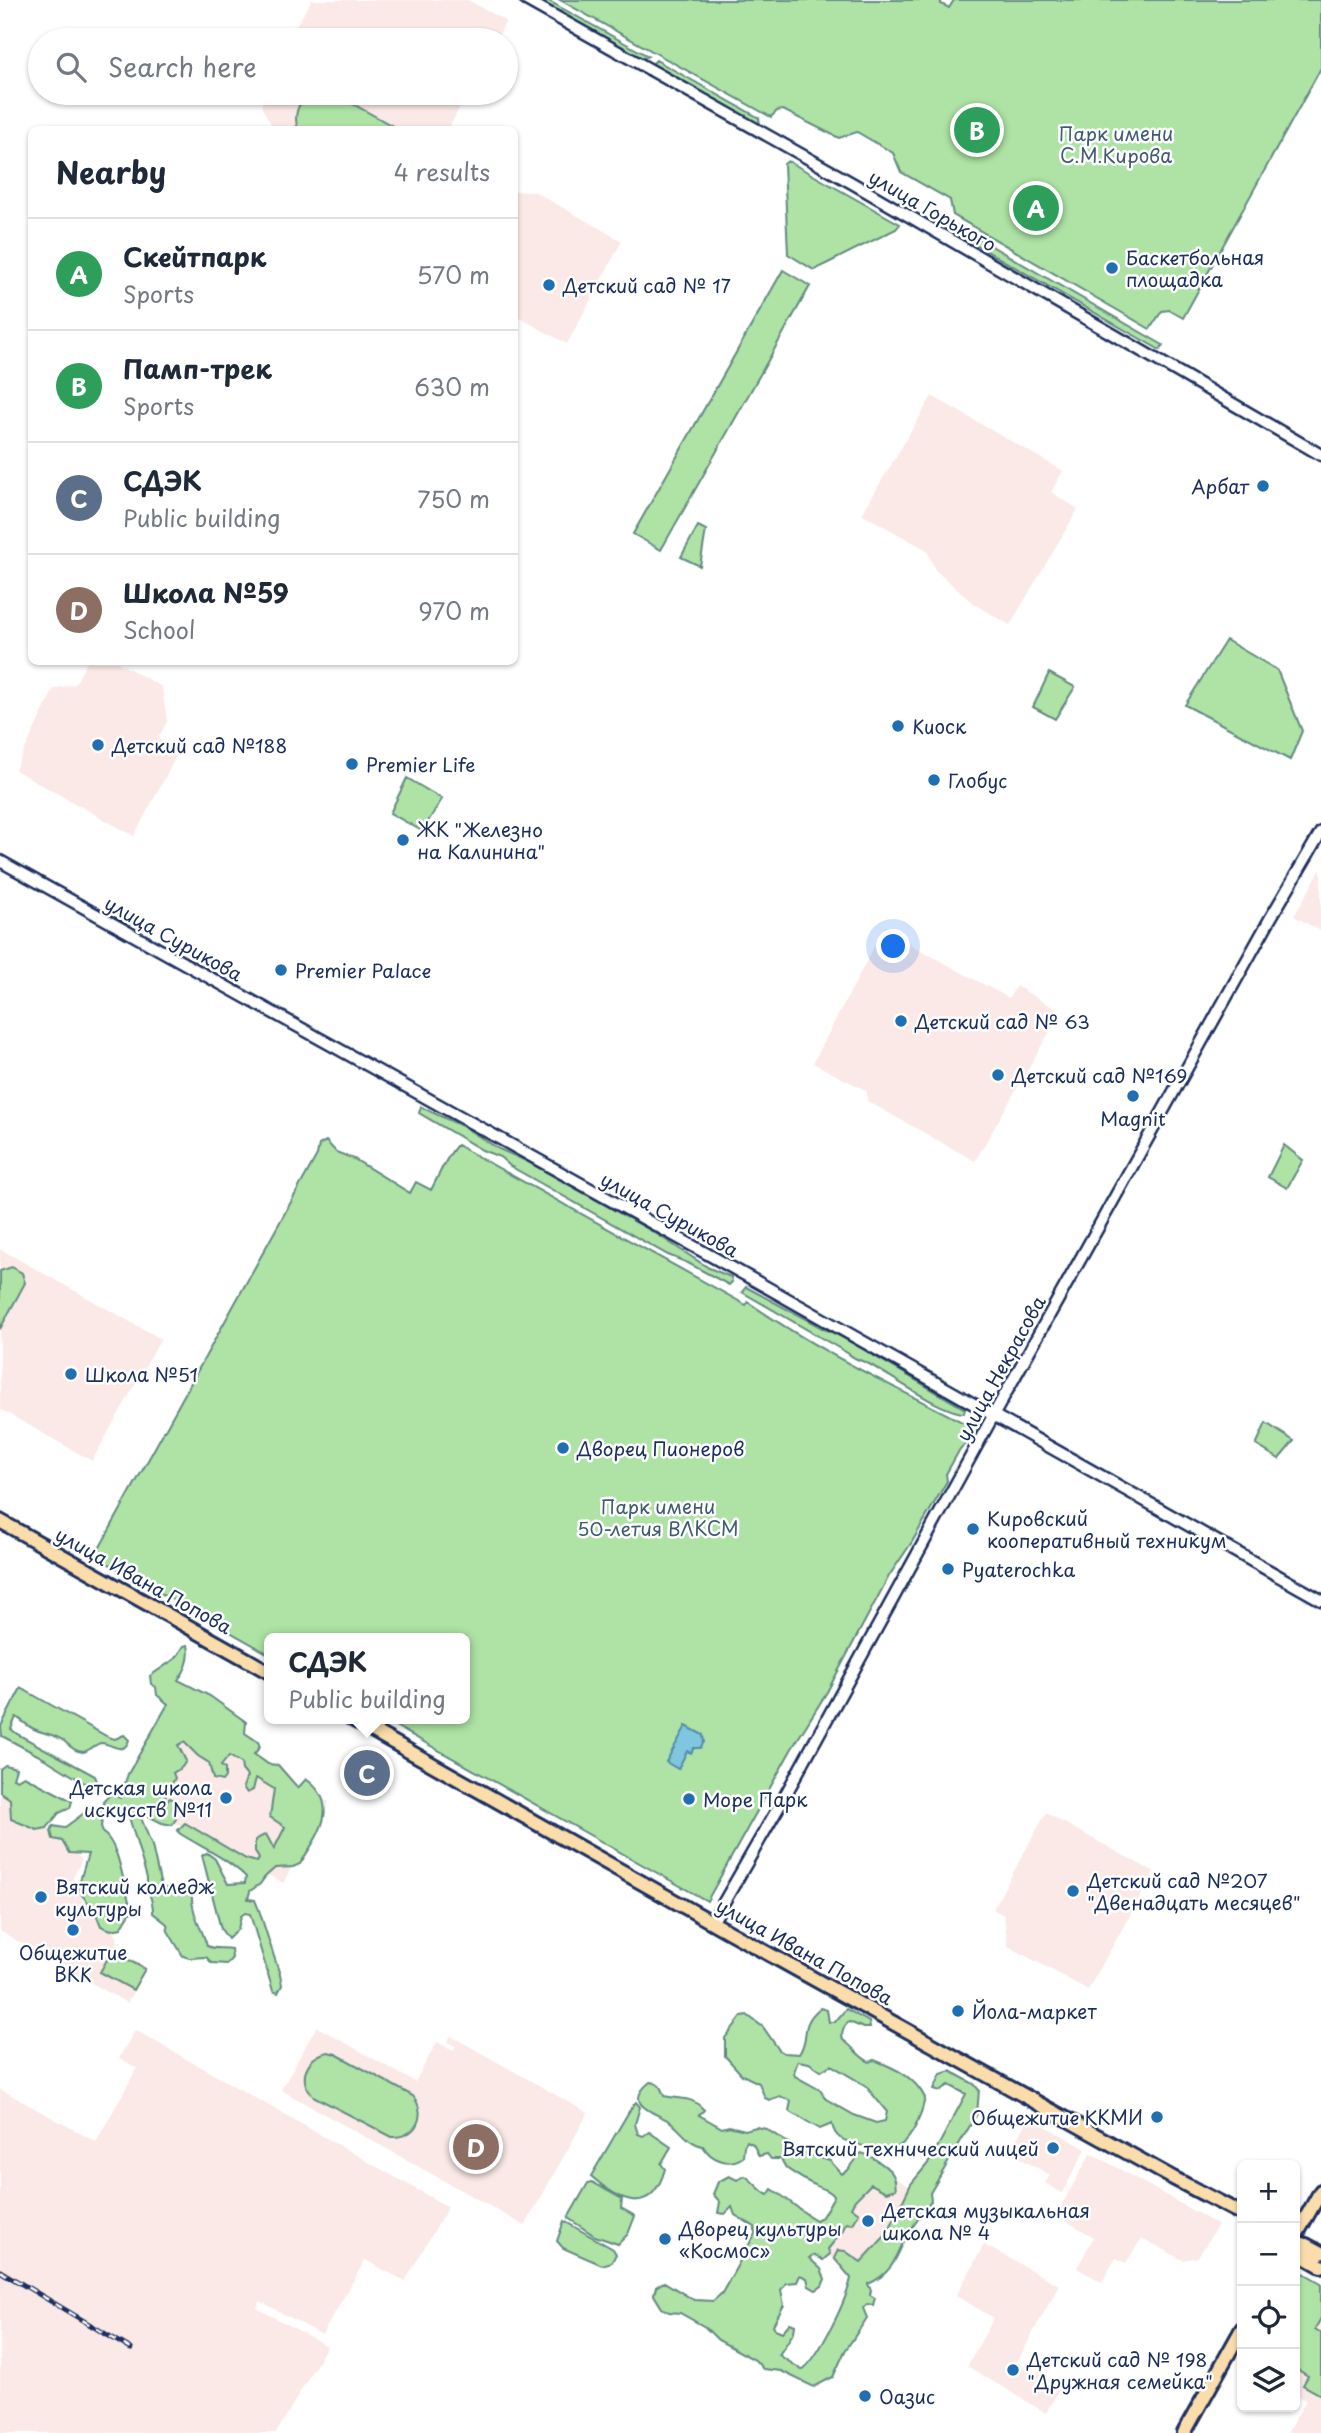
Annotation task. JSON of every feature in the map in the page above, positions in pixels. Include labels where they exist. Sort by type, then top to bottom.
[{"type":"main road","name":"улица Ивана Попова","points":[[0,1521],[264,1669]]},
{"type":"main road","name":"улица Ивана Попова","points":[[361,1724],[1237,2211]]},
{"type":"main road","points":[[1300,2232],[1321,2192]]},
{"type":"main road","points":[[1300,2243],[1321,2253]]},
{"type":"main road","points":[[1300,2254],[1321,2266]]},
{"type":"main road","points":[[1184,2433],[1237,2338]]},
{"type":"street","name":"улица Горького","points":[[526,0],[852,183],[1321,455]]},
{"type":"street","name":"улица Некрасова","points":[[713,1922],[781,1804],[1270,919],[1321,832]]},
{"type":"street","name":"улица Сурикова","points":[[0,861],[718,1260],[1321,1600]]},
{"type":"shaded area","points":[[312,0],[468,0],[506,21],[502,28],[294,28]]},
{"type":"shaded area","points":[[262,105],[461,105],[450,126],[272,126]]},
{"type":"shaded area","points":[[518,191],[535,192],[622,241],[567,344],[518,317]]},
{"type":"shaded area","points":[[932,396],[1063,471],[1051,492],[1078,509],[1010,625],[974,604],[935,570],[927,550],[862,514]]},
{"type":"shaded area","name":"Детский сад №188","points":[[85,665],[122,665],[162,687],[167,722],[158,738],[179,751],[134,836],[15,770],[54,689],[75,684]]},
{"type":"shaded area","points":[[1321,869],[1321,931],[1294,916]]},
{"type":"shaded area","points":[[885,926],[900,930],[911,945],[1009,998],[1016,986],[1061,1012],[975,1161],[867,1101],[867,1091],[813,1063]]},
{"type":"shaded area","name":"Школа №51","points":[[0,1249],[161,1339],[92,1461],[0,1409]]},
{"type":"shaded area","name":"Детская школа искусств №11","points":[[169,1713],[329,1802],[283,1883],[124,1794]]},
{"type":"shaded area","name":"Вятский колледж культуры","points":[[0,1790],[21,1802],[82,1860],[73,1877],[73,1886],[81,1894],[83,1901],[105,1914],[117,1937],[119,1951],[147,1968],[127,2003],[0,1931]]},
{"type":"shaded area","name":"Детский сад №207 \"Двенадцать месяцев\"","points":[[1046,1813],[1154,1872],[1088,1990],[1008,1946],[1004,1915],[993,1909]]},
{"type":"shaded area","points":[[318,2024],[317,2027],[415,2082],[437,2042],[453,2051],[456,2046],[447,2042],[451,2036],[588,2113],[525,2226],[281,2090]]},
{"type":"shaded area","points":[[135,2030],[448,2207],[405,2281],[365,2260],[322,2335],[260,2301],[257,2308],[327,2346],[276,2433],[0,2433],[0,2089],[96,2142],[137,2068],[119,2058]]},
{"type":"shaded area","points":[[1029,2117],[1086,2149],[1062,2193],[1045,2183],[1050,2175],[1009,2152]]},
{"type":"shaded area","points":[[1091,2153],[1218,2225],[1198,2257],[1183,2260],[1142,2238],[1126,2263],[1116,2258],[1102,2282],[1077,2268],[1094,2237],[1056,2215]]},
{"type":"shaded area","name":"Детская музыкальная школа № 4","points":[[862,2159],[923,2194],[873,2282],[812,2247]]},
{"type":"shaded area","points":[[984,2245],[1059,2285],[1017,2362],[1037,2374],[1039,2370],[1046,2374],[1045,2378],[1060,2387],[1046,2413],[967,2366],[994,2318],[956,2296]]},
{"type":"shaded area","points":[[1300,2271],[1321,2283],[1321,2433],[1287,2433],[1306,2400],[1300,2397]]},
{"type":"green space","points":[[535,0],[547,0],[648,56],[643,59]]},
{"type":"green space","name":"Парк имени С.М.Кирова","points":[[560,0],[941,0],[941,4],[949,8],[954,0],[1321,0],[1321,68],[1183,318],[1169,310],[1162,311],[1150,329],[953,215],[950,200],[901,172],[893,153],[857,132],[839,138],[783,110],[777,111],[771,117]]},
{"type":"green space","points":[[656,60],[759,118],[760,125],[652,64]]},
{"type":"green space","points":[[300,105],[355,105],[393,126],[297,126]]},
{"type":"green space","points":[[788,161],[900,224],[896,229],[814,270],[788,254],[784,164]]},
{"type":"green space","points":[[936,214],[1163,345],[1160,350],[934,221]]},
{"type":"green space","points":[[783,270],[810,286],[661,550],[633,534]]},
{"type":"green space","points":[[698,526],[706,530],[700,566],[681,557]]},
{"type":"green space","points":[[1226,640],[1277,670],[1302,731],[1290,760],[1185,705]]},
{"type":"green space","points":[[1049,673],[1075,687],[1055,719],[1033,707]]},
{"type":"green space","points":[[407,778],[442,799],[422,831],[390,813]]},
{"type":"green space","points":[[421,1107],[464,1127],[499,1149],[526,1161],[655,1233],[709,1268],[731,1277],[732,1282],[729,1285],[668,1255],[419,1113]]},
{"type":"green space","name":"Парк имени 50-летия ВЛКСМ","points":[[326,1141],[336,1152],[354,1159],[410,1193],[416,1182],[431,1190],[457,1145],[746,1305],[748,1302],[774,1320],[885,1383],[970,1426],[974,1434],[960,1449],[946,1474],[947,1481],[889,1576],[827,1692],[791,1750],[707,1901],[392,1724],[470,1724],[470,1633],[264,1633],[264,1651],[95,1556],[317,1155],[319,1145]]},
{"type":"green space","points":[[1284,1145],[1303,1160],[1287,1188],[1268,1177]]},
{"type":"green space","points":[[12,1267],[22,1273],[25,1283],[0,1329],[0,1271]]},
{"type":"green space","points":[[746,1287],[826,1330],[855,1342],[869,1353],[965,1409],[964,1413],[943,1407],[854,1358],[742,1292]]},
{"type":"green space","points":[[1266,1423],[1294,1441],[1279,1459],[1256,1445]]},
{"type":"green space","points":[[188,1645],[187,1664],[178,1680],[210,1696],[246,1722],[245,1733],[258,1742],[260,1747],[254,1754],[268,1764],[278,1765],[298,1788],[306,1779],[323,1799],[323,1820],[314,1842],[300,1864],[275,1868],[250,1891],[248,1899],[255,1900],[280,1975],[282,1985],[278,1993],[273,1991],[250,1914],[241,1916],[238,1929],[228,1939],[221,1929],[202,1855],[207,1853],[215,1859],[228,1884],[245,1883],[246,1877],[178,1830],[185,1823],[246,1859],[257,1862],[259,1859],[255,1851],[255,1840],[266,1834],[274,1849],[285,1827],[270,1817],[274,1789],[256,1778],[253,1790],[247,1793],[243,1787],[247,1776],[241,1763],[229,1756],[221,1766],[225,1769],[225,1777],[222,1781],[213,1779],[209,1763],[184,1742],[178,1745],[186,1761],[173,1773],[175,1778],[160,1806],[170,1798],[176,1801],[176,1819],[172,1825],[144,1814],[140,1815],[152,1846],[160,1882],[164,1888],[192,1892],[195,1913],[207,1946],[231,1949],[232,1958],[227,1964],[212,1963],[206,1957],[183,1956],[168,1931],[167,1924],[153,1913],[147,1878],[127,1810],[123,1807],[105,1808],[103,1802],[111,1793],[120,1798],[128,1774],[168,1704],[157,1695],[150,1676],[176,1658],[184,1646]]},
{"type":"green space","points":[[21,1688],[108,1737],[115,1739],[124,1735],[129,1740],[127,1745],[121,1748],[102,1743],[80,1752],[61,1739],[34,1729],[16,1717],[11,1729],[17,1734],[95,1776],[98,1784],[91,1787],[2,1736],[1,1726]]},
{"type":"green space","points":[[5,1765],[16,1768],[13,1778],[17,1780],[24,1776],[72,1801],[70,1808],[59,1813],[47,1828],[37,1830],[11,1819],[10,1799],[0,1792],[0,1769]]},
{"type":"green space","points":[[93,1809],[104,1811],[101,1826],[118,1858],[132,1910],[121,1928],[111,1930],[101,1926],[95,1911],[82,1895],[79,1884],[88,1854],[69,1853],[62,1841],[53,1839],[51,1831],[53,1826],[64,1828]]},
{"type":"green space","points":[[112,1951],[145,1969],[133,1990],[100,1972]]},
{"type":"green space","points":[[820,2008],[827,2010],[829,2022],[835,2022],[846,2009],[869,2022],[870,2028],[849,2022],[843,2030],[843,2040],[866,2060],[874,2060],[904,2074],[921,2091],[925,2098],[918,2120],[901,2145],[890,2150],[867,2147],[840,2138],[832,2124],[820,2129],[789,2111],[791,2101],[780,2096],[769,2100],[765,2098],[759,2083],[742,2075],[725,2056],[725,2038],[742,2016],[747,2015],[763,2027],[779,2050],[799,2054],[813,2014]],"holes":[[[798,2061],[809,2063],[821,2071],[831,2065],[866,2086],[887,2112],[885,2121],[876,2123],[854,2115],[826,2099],[820,2090],[795,2076]]]},
{"type":"green space","points":[[328,2052],[413,2096],[419,2118],[413,2129],[408,2134],[392,2137],[313,2096],[306,2083],[306,2070],[314,2059]]},
{"type":"green space","points":[[950,2071],[974,2084],[979,2090],[977,2114],[930,2193],[931,2201],[909,2232],[894,2262],[886,2273],[868,2284],[870,2295],[875,2298],[873,2305],[867,2304],[863,2308],[867,2318],[845,2351],[833,2377],[814,2387],[781,2371],[763,2369],[755,2360],[718,2340],[705,2327],[680,2313],[662,2308],[654,2295],[656,2287],[664,2282],[694,2300],[713,2301],[722,2293],[755,2234],[755,2227],[735,2215],[732,2207],[725,2214],[718,2213],[720,2202],[713,2194],[718,2182],[729,2176],[737,2180],[745,2176],[768,2195],[772,2189],[816,2220],[822,2217],[834,2196],[828,2190],[808,2182],[786,2168],[781,2159],[771,2159],[767,2154],[759,2156],[753,2144],[747,2141],[743,2157],[738,2160],[726,2162],[715,2158],[672,2123],[641,2104],[639,2098],[650,2082],[659,2086],[664,2096],[695,2102],[704,2110],[699,2115],[722,2128],[729,2126],[745,2130],[756,2127],[766,2129],[804,2153],[830,2161],[842,2174],[861,2153],[880,2162],[894,2177],[896,2189],[886,2192],[871,2184],[855,2200],[851,2207],[859,2213],[853,2224],[846,2223],[828,2249],[830,2254],[823,2260],[813,2255],[809,2258],[821,2269],[825,2279],[822,2286],[816,2290],[809,2286],[807,2278],[800,2275],[797,2282],[786,2283],[781,2290],[784,2305],[773,2325],[782,2332],[790,2323],[795,2325],[794,2332],[779,2355],[802,2370],[824,2341],[851,2278],[834,2258],[838,2250],[845,2251],[861,2262],[887,2234],[911,2184],[930,2161],[966,2094],[949,2085],[940,2091],[934,2089],[941,2074]]},
{"type":"green space","points":[[636,2102],[640,2107],[635,2124],[638,2134],[643,2136],[649,2132],[671,2147],[661,2164],[665,2169],[659,2184],[643,2199],[633,2200],[612,2192],[591,2176]]},
{"type":"green space","points":[[592,2182],[622,2199],[621,2208],[635,2216],[628,2234],[618,2244],[595,2236],[568,2218],[588,2183]]},
{"type":"green space","points":[[564,2221],[613,2249],[616,2254],[612,2262],[602,2265],[563,2248],[557,2241]]},
{"type":"green space","points":[[1300,2271],[1321,2283],[1321,2318],[1315,2329],[1321,2333],[1321,2395],[1303,2385],[1308,2376],[1300,2371]]},
{"type":"water","points":[[686,1726],[703,1735],[704,1742],[691,1753],[687,1751],[678,1769],[666,1762]]},
{"type":"railway","points":[[0,2271],[131,2349]]},
{"type":"place","name":"Памп-трек","points":[[977,130]]},
{"type":"place","name":"Скейтпарк","points":[[1036,208]]},
{"type":"place","name":"Баскетбольная площадка","points":[[1112,268]]},
{"type":"place","name":"Детский сад № 17","points":[[549,285]]},
{"type":"place","name":"Арбат","points":[[1263,486]]},
{"type":"place","name":"Киоск","points":[[898,726]]},
{"type":"place","name":"Детский сад №188","points":[[98,745]]},
{"type":"place","name":"Premier Life","points":[[352,764]]},
{"type":"place","name":"Глобус","points":[[934,780]]},
{"type":"place","name":"ЖК \"Железно на Калинина\"","points":[[403,840]]},
{"type":"place","name":"Premier Palace","points":[[281,970]]},
{"type":"place","name":"Детский сад № 63","points":[[901,1021]]},
{"type":"place","name":"Детский сад №169","points":[[998,1075]]},
{"type":"place","name":"Magnit","points":[[1133,1096]]},
{"type":"place","name":"Школа №51","points":[[71,1374]]},
{"type":"place","name":"Дворец Пионеров","points":[[563,1448]]},
{"type":"place","name":"Кировский кооперативный техникум","points":[[973,1529]]},
{"type":"place","name":"Pyaterochka","points":[[948,1569]]},
{"type":"place","name":"СДЭК","points":[[367,1773]]},
{"type":"place","name":"Детская школа искусств №11","points":[[226,1798]]},
{"type":"place","name":"Море Парк","points":[[689,1799]]},
{"type":"place","name":"Детский сад №207 \"Двенадцать месяцев\"","points":[[1073,1891]]},
{"type":"place","name":"Вятский колледж культуры","points":[[41,1897]]},
{"type":"place","name":"Общежитие ВКК","points":[[73,1930]]},
{"type":"place","name":"Йола-маркет","points":[[958,2011]]},
{"type":"place","name":"Общежитие ККМИ","points":[[1157,2117]]},
{"type":"place","name":"Школа №59","points":[[476,2147]]},
{"type":"place","name":"Вятский технический лицей","points":[[1053,2148]]},
{"type":"place","name":"Детская музыкальная школа № 4","points":[[868,2221]]},
{"type":"place","name":"Дворец культуры «Космос»","points":[[665,2239]]},
{"type":"place","name":"Детский сад № 198 \"Дружная семейка\"","points":[[1013,2370]]},
{"type":"place","name":"Оазис","points":[[865,2396]]}]
